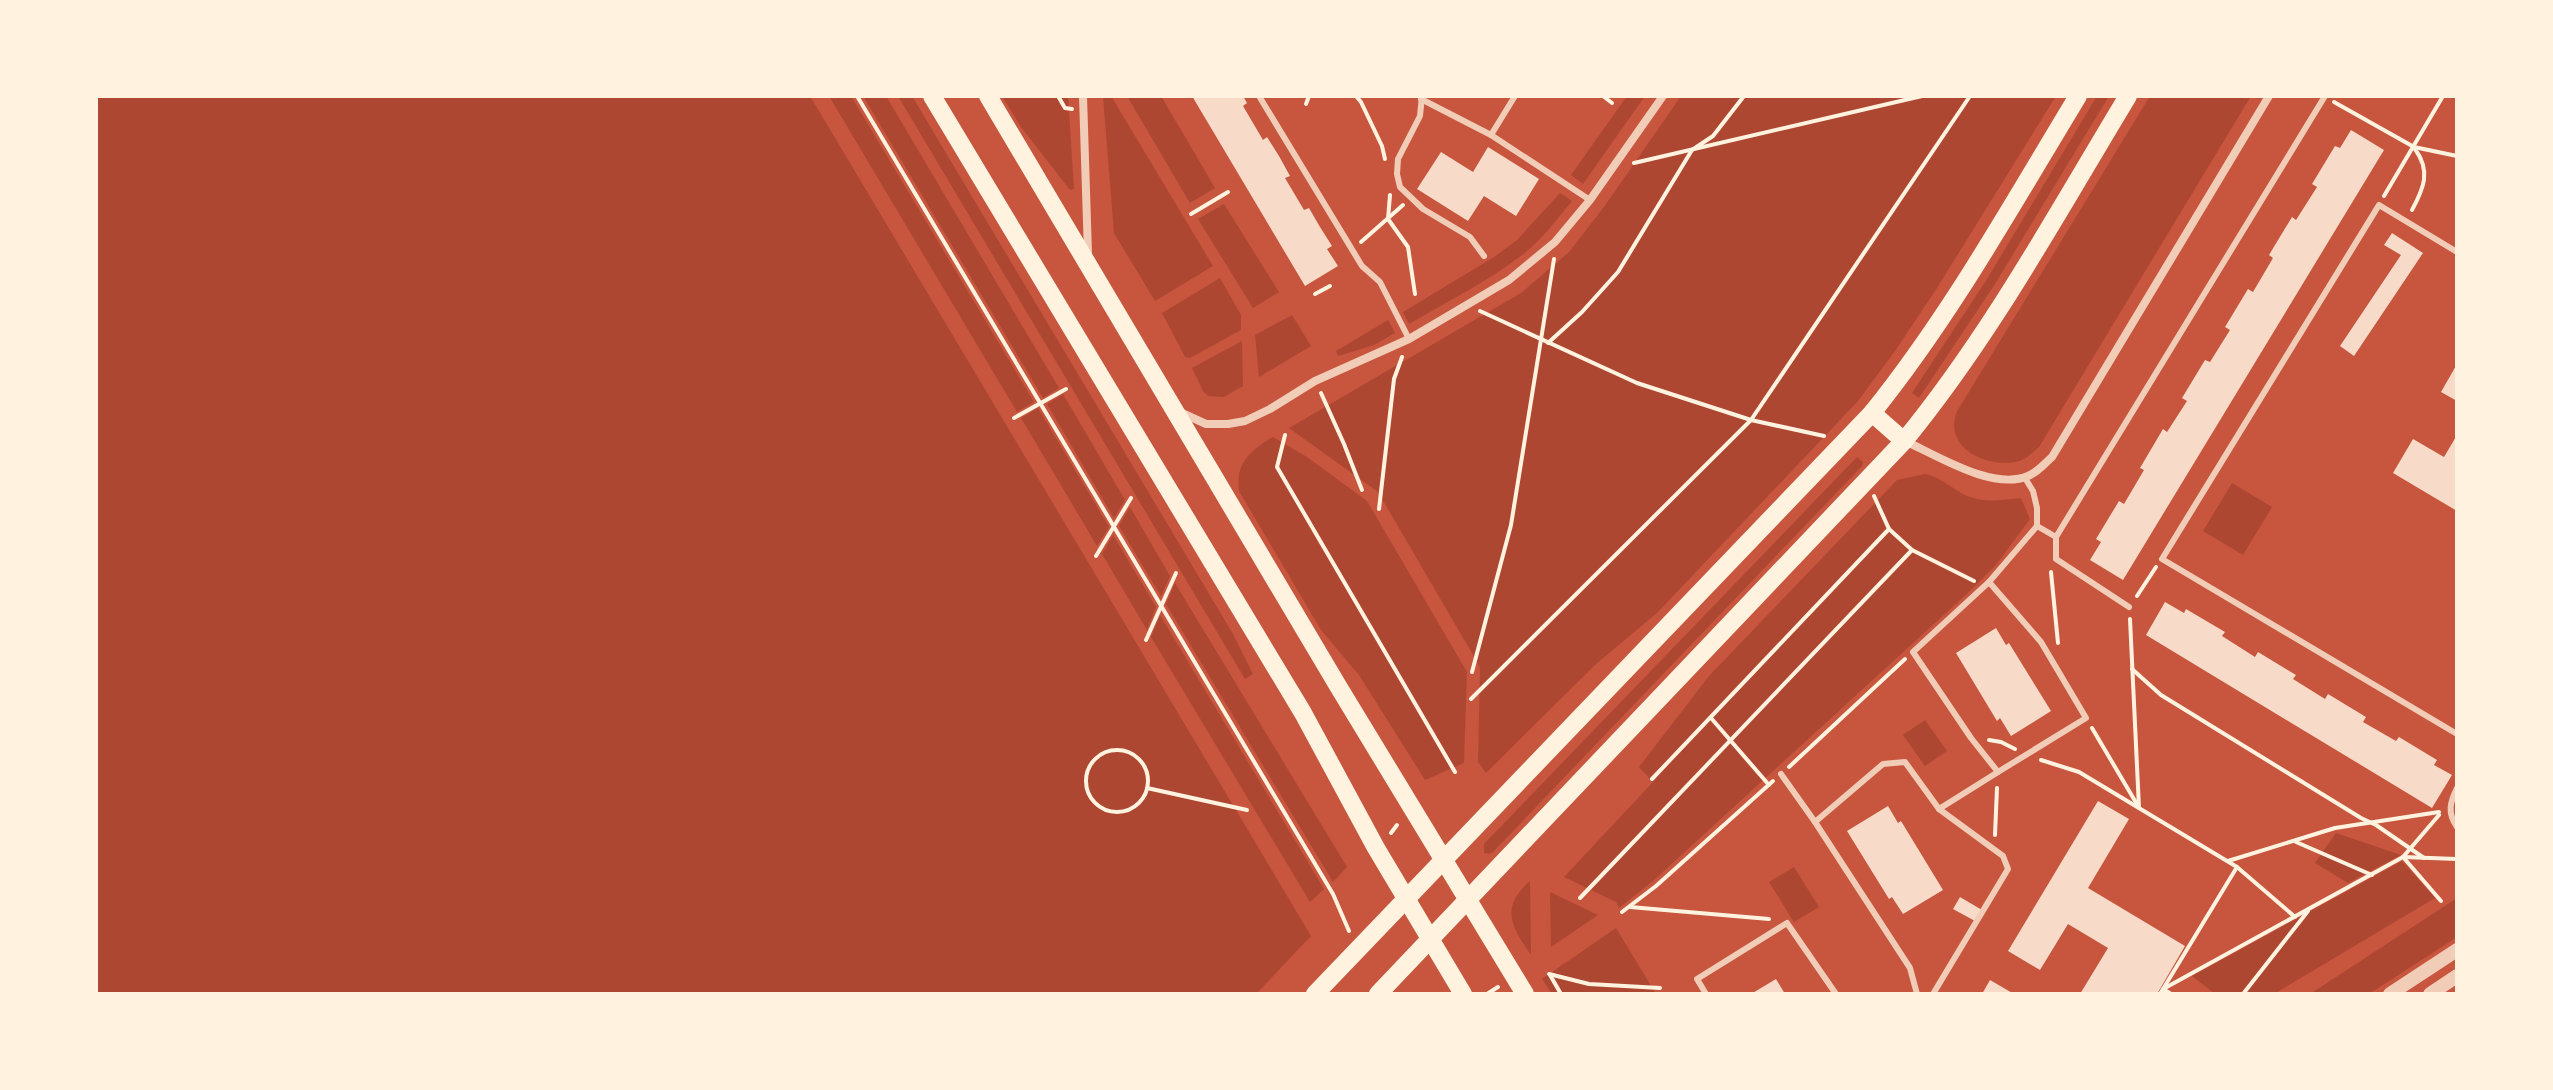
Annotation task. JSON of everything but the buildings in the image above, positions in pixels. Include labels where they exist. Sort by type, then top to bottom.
[{"type":"main road","points":[[932,96],[1303,713],[1406,900],[1463,994]]},
{"type":"main road","points":[[988,96],[1525,994]]},
{"type":"main road","points":[[1315,994],[1872,413],[1934,329],[2078,96]]},
{"type":"main road","points":[[1378,994],[1904,441],[1935,404],[1978,340],[2128,96]]},
{"type":"main road","points":[[1872,413],[1904,441]]},
{"type":"street","points":[[1083,96],[1088,263]]},
{"type":"street","points":[[1176,410],[1206,424],[1236,422],[1270,409],[1315,381],[1409,339],[1509,280],[1555,242],[1590,200],[1663,96]]},
{"type":"street","points":[[1904,441],[1987,478],[2009,481],[2025,478],[2052,457],[2269,96]]},
{"type":"street","points":[[2390,994],[2457,950]]},
{"type":"street","points":[[2430,994],[2457,976]]},
{"type":"lane","points":[[1259,96],[1351,250],[1362,266],[1380,282],[1409,339]]},
{"type":"lane","points":[[1491,135],[1515,96]]},
{"type":"lane","points":[[2129,607],[2056,559],[2056,537],[2325,96]]},
{"type":"lane","points":[[1484,256],[1470,237],[1423,209],[1400,187],[1398,159],[1420,116],[1421,97],[1491,135],[1590,200]]},
{"type":"lane","points":[[2457,252],[2379,205],[2162,559],[2457,734]]},
{"type":"lane","points":[[1998,772],[1913,652],[1987,585],[2037,526],[2033,491],[2025,478]]},
{"type":"lane","points":[[2037,526],[2056,537]]},
{"type":"lane","points":[[1939,809],[2086,718],[2041,642],[1987,585]]},
{"type":"lane","points":[[1815,822],[1883,764],[1905,762],[1939,809],[2003,856],[2008,869],[1933,994]]},
{"type":"lane","points":[[1781,774],[1910,968],[1917,994]]},
{"type":"lane","points":[[2457,788],[2450,803],[2451,820],[2457,827]]},
{"type":"lane","points":[[1706,994],[1697,979],[1787,923],[1836,994]]},
{"type":"path","points":[[857,96],[1333,894],[1348,929]]},
{"type":"path","points":[[1306,104],[1309,96]]},
{"type":"path","points":[[1356,96],[1382,146],[1387,170]]},
{"type":"path","points":[[1603,96],[1612,103]]},
{"type":"path","points":[[1548,343],[1582,312],[1618,272],[1692,150],[1713,136],[1744,96]]},
{"type":"path","points":[[1616,163],[1642,163],[1922,96]]},
{"type":"path","points":[[1471,699],[1751,420],[1970,96]]},
{"type":"path","points":[[2325,96],[2414,147],[2457,156]]},
{"type":"path","points":[[2379,205],[2443,96]]},
{"type":"path","points":[[2406,221],[2424,189],[2425,167],[2414,147]]},
{"type":"path","points":[[1391,190],[1388,219],[1408,247],[1415,294]]},
{"type":"path","points":[[1191,214],[1228,192]]},
{"type":"path","points":[[1351,250],[1410,198]]},
{"type":"path","points":[[1472,672],[1511,525],[1555,242]]},
{"type":"path","points":[[1315,294],[1330,286]]},
{"type":"path","points":[[1467,305],[1637,383],[1751,420],[1846,441]]},
{"type":"path","points":[[1379,509],[1394,379],[1409,339]]},
{"type":"path","points":[[1315,381],[1362,490]]},
{"type":"path","points":[[1014,418],[1066,389]]},
{"type":"path","points":[[1285,435],[1277,467],[1455,772]]},
{"type":"path","points":[[1867,480],[1889,529],[1912,550],[1987,585]]},
{"type":"path","points":[[1096,556],[1131,498]]},
{"type":"path","points":[[1652,779],[1889,529]]},
{"type":"path","points":[[1580,898],[1912,550]]},
{"type":"path","points":[[2056,559],[2051,568],[2060,674]]},
{"type":"path","points":[[2139,808],[2129,607],[2162,559]]},
{"type":"path","points":[[1146,640],[1176,573]]},
{"type":"path","points":[[1622,912],[1769,785],[1913,652]]},
{"type":"path","points":[[2132,669],[2161,695],[2424,858]]},
{"type":"path","points":[[1711,718],[1769,785]]},
{"type":"path","points":[[2086,718],[2139,808]]},
{"type":"path","points":[[1971,738],[2001,742],[2026,755],[2079,772],[2237,867],[2295,917]]},
{"type":"path","points":[[1124,751],[1140,760],[1145,768],[1147,788],[1138,804],[1130,809],[1112,812],[1096,805],[1086,789],[1085,780],[1091,763],[1098,756],[1106,752],[1124,751]]},
{"type":"path","points":[[1994,849],[1998,772]]},
{"type":"path","points":[[1147,788],[1247,810]]},
{"type":"path","points":[[2162,992],[2403,857],[2443,811],[2335,828],[2228,861]]},
{"type":"path","points":[[1391,833],[1397,825]]},
{"type":"path","points":[[2294,841],[2372,875]]},
{"type":"path","points":[[2403,857],[2457,859]]},
{"type":"path","points":[[2403,857],[2441,901]]},
{"type":"path","points":[[2162,992],[2237,867]]},
{"type":"path","points":[[1629,907],[1787,923]]},
{"type":"path","points":[[2243,994],[2310,909]]},
{"type":"path","points":[[1561,994],[1549,974],[1589,984],[1660,988]]},
{"type":"path","points":[[1487,994],[1500,986]]},
{"type":"path","points":[[2162,992],[2171,994]]},
{"type":"shaded area","points":[[96,96],[810,96],[1311,936],[1256,994],[96,994]]},
{"type":"shaded area","points":[[829,96],[851,96],[1034,402],[1017,412]]},
{"type":"shaded area","points":[[863,96],[886,96],[1059,388],[1043,398]]},
{"type":"shaded area","points":[[898,96],[912,96],[1233,634],[1253,674],[1245,679]]},
{"type":"shaded area","points":[[1002,96],[1068,96],[1074,189],[1070,190],[1021,127]]},
{"type":"shaded area","points":[[1103,96],[1111,96],[1213,266],[1155,301],[1114,233]]},
{"type":"shaded area","points":[[1127,96],[1161,96],[1215,188],[1190,203]]},
{"type":"shaded area","points":[[1627,96],[1645,96],[1583,184],[1571,175]]},
{"type":"shaded area","points":[[1681,96],[2056,96],[1937,288],[1858,401],[1657,613],[1596,664],[1486,773],[1478,762],[1480,667],[1378,492],[1289,428],[1521,293],[1569,252]]},
{"type":"shaded area","points":[[2097,96],[2109,96],[1995,284],[1919,398],[1912,393],[1987,279]]},
{"type":"shaded area","points":[[2150,96],[2251,96],[2039,447],[2016,462],[1996,462],[1977,457],[1968,452],[1957,438],[1954,425],[1956,413]]},
{"type":"shaded area","points":[[1560,193],[1572,201],[1526,252],[1484,281],[1409,324],[1403,312],[1517,240]]},
{"type":"shaded area","points":[[1224,204],[1279,292],[1253,308],[1198,219]]},
{"type":"shaded area","points":[[1220,278],[1241,315],[1241,330],[1190,358],[1185,357],[1162,313]]},
{"type":"shaded area","points":[[1292,315],[1311,346],[1259,377],[1255,335]]},
{"type":"shaded area","points":[[1388,320],[1395,333],[1374,345],[1338,356],[1336,351]]},
{"type":"shaded area","points":[[1242,341],[1243,386],[1224,397],[1208,396],[1192,368]]},
{"type":"shaded area","points":[[1063,394],[1125,500],[1114,518],[1047,404]]},
{"type":"shaded area","points":[[1038,408],[1109,527],[1097,546],[1021,418]]},
{"type":"shaded area","points":[[1273,437],[1307,457],[1367,501],[1467,672],[1464,763],[1425,780],[1359,675],[1321,630],[1239,491],[1238,481],[1246,458]]},
{"type":"shaded area","points":[[1857,457],[1863,462],[1862,466],[1493,852],[1484,853],[1484,844]]},
{"type":"shaded area","points":[[1925,474],[1980,500],[2021,498],[2030,519],[1996,565],[1971,590],[1653,881],[1619,908],[1616,902],[1564,877],[1653,782],[1639,767],[1709,676],[1897,480]]},
{"type":"shaded area","points":[[2232,483],[2272,507],[2243,555],[2203,531]]},
{"type":"shaded area","points":[[1130,507],[1170,576],[1161,596],[1119,526]]},
{"type":"shaded area","points":[[1113,535],[1156,607],[1147,630],[1102,554]]},
{"type":"shaded area","points":[[1175,583],[1347,867],[1333,882],[1166,604]]},
{"type":"shaded area","points":[[1160,615],[1324,889],[1310,902],[1151,637]]},
{"type":"shaded area","points":[[1925,720],[1947,751],[1925,766],[1903,735]]},
{"type":"shaded area","points":[[2336,833],[2401,855],[2348,883],[2315,863]]},
{"type":"shaded area","points":[[2402,861],[2435,898],[2274,994],[2215,994],[2192,976]]},
{"type":"shaded area","points":[[1794,867],[1819,907],[1794,922],[1769,882]]},
{"type":"shaded area","points":[[1530,881],[1531,955],[1518,935],[1512,918],[1514,900]]},
{"type":"shaded area","points":[[1550,892],[1598,915],[1551,947]]},
{"type":"shaded area","points":[[2457,898],[2457,937],[2369,994],[2310,994]]},
{"type":"shaded area","points":[[1616,928],[1656,994],[1552,994],[1542,979]]}]
